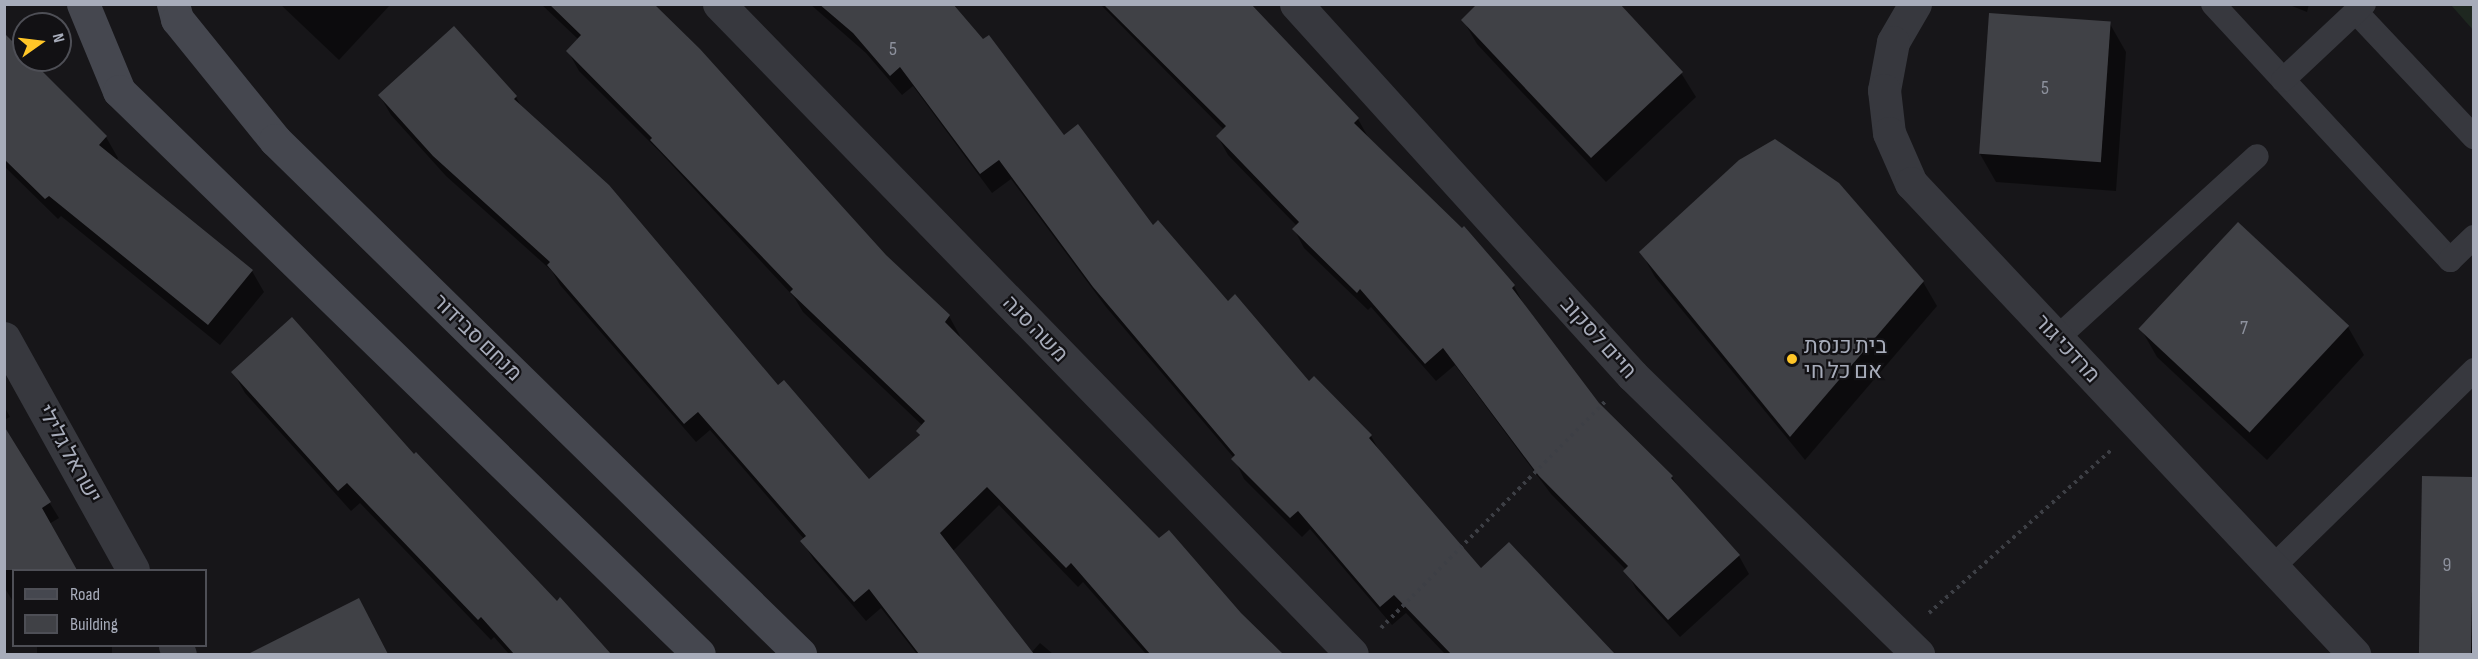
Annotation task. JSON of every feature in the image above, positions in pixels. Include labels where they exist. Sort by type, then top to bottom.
[{"type":"street","points":[[83,4],[119,91],[699,654]]},
{"type":"street","name":"מנחם סבידור","points":[[173,4],[177,19],[275,140],[800,654]]},
{"type":"street","name":"משה סנה","points":[[719,4],[1352,654]]},
{"type":"street","name":"חיים לסקוב","points":[[1296,4],[1632,375],[1910,646]]},
{"type":"street","name":"מרדכי גור","points":[[1915,4],[1893,42],[1884,90],[1889,133],[1911,183],[2354,654]]},
{"type":"street","name":"ישראל גלילי","points":[[4,338],[132,569]]},
{"type":"lane","points":[[2213,4],[2450,260],[2474,237]]},
{"type":"lane","points":[[2283,80],[2360,8],[2474,137]]},
{"type":"lane","points":[[2057,338],[2257,156]]},
{"type":"lane","points":[[2272,568],[2474,370]]},
{"type":"path","points":[[1379,629],[1632,375]]},
{"type":"path","points":[[1910,646],[2139,425]]},
{"type":"shaded area","points":[[2451,5],[2473,5],[2473,30]]},
{"type":"building","points":[[549,4],[654,4],[700,49],[886,255],[950,315],[945,322],[1159,538],[1169,530],[1241,613],[1283,654],[1150,654],[1071,563],[1066,568],[987,487],[940,533],[1034,654],[919,654],[869,589],[854,602],[800,541],[806,536],[698,412],[684,424],[547,265],[550,262],[433,156],[378,95],[454,26],[517,96],[514,99],[609,185],[778,385],[784,380],[869,479],[920,435],[916,431],[925,421],[790,292],[793,289],[650,140],[652,138],[566,51],[581,35]]},
{"type":"building","points":[[819,4],[953,4],[983,39],[989,35],[1064,135],[1078,124],[1153,225],[1158,220],[1228,301],[1235,294],[1309,381],[1314,376],[1372,435],[1369,438],[1481,568],[1509,542],[1615,654],[1451,654],[1394,595],[1380,607],[1298,511],[1290,518],[1231,459],[1235,455],[1093,287],[999,160],[980,174],[900,67],[890,76],[853,33]]},
{"type":"building","points":[[1103,4],[1251,4],[1359,118],[1354,123],[1462,228],[1464,226],[1515,285],[1512,288],[1599,403],[1673,476],[1671,478],[1740,555],[1668,620],[1623,571],[1628,566],[1539,476],[1443,348],[1425,364],[1360,289],[1357,293],[1292,229],[1299,222],[1216,136],[1226,126]]},
{"type":"building","points":[[1477,4],[1620,4],[1683,72],[1591,158],[1461,20]]},
{"type":"building","points":[[1989,13],[2111,22],[2101,162],[1979,154]]},
{"type":"building","points":[[4,33],[12,41],[12,72],[43,72],[107,136],[99,145],[253,270],[208,325],[49,196],[45,199],[4,159]]},
{"type":"building","name":"בית כנסת אם כל חי","points":[[1775,139],[1839,183],[1924,281],[1790,437],[1639,252],[1739,160]]},
{"type":"building","points":[[2238,222],[2349,326],[2250,432],[2138,329]]},
{"type":"building","points":[[292,317],[414,454],[416,452],[557,601],[560,597],[611,654],[514,654],[481,617],[478,620],[347,483],[338,491],[231,372]]},
{"type":"building","points":[[4,426],[51,502],[42,508],[76,569],[4,570]]},
{"type":"building","points":[[2422,476],[2474,477],[2471,654],[2419,653]]},
{"type":"building","points":[[359,598],[388,654],[248,654]]},
{"type":"place","name":"בית כנסת אם כל חי","points":[[1792,359]]}]
